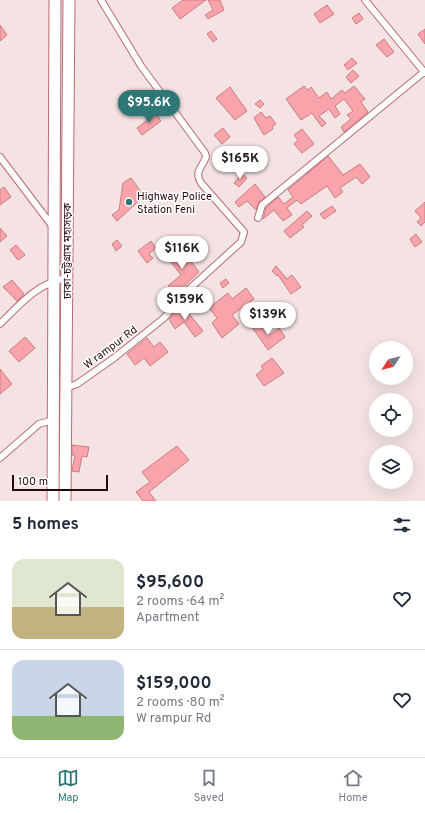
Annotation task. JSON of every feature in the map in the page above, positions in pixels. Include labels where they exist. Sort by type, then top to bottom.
[{"type":"highway","name":"ঢাকা-চট্টগ্রাম মহাসড়ক","points":[[53,501],[52,420],[55,0]]},
{"type":"highway","name":"ঢাকা-চট্টগ্রাম মহাসড়ক","points":[[64,501],[69,0]]},
{"type":"street","name":"W rampur Rd","points":[[66,388],[77,384],[114,358],[164,318],[186,292],[241,242],[244,232],[201,183],[197,176],[206,157],[203,148],[141,66],[101,0]]},
{"type":"street","points":[[258,218],[262,205],[424,73],[365,0]]},
{"type":"street","points":[[0,157],[53,226]]},
{"type":"street","points":[[1,320],[35,291],[54,280],[66,278]]},
{"type":"street","points":[[0,458],[39,424],[52,420]]},
{"type":"building","points":[[183,0],[206,0],[180,19],[172,8]]},
{"type":"building","points":[[208,0],[220,0],[224,10],[208,19],[205,15],[213,10]]},
{"type":"building","points":[[327,5],[334,14],[320,23],[314,14]]},
{"type":"building","points":[[359,13],[363,19],[356,24],[352,18]]},
{"type":"building","points":[[0,25],[7,35],[0,41]]},
{"type":"building","points":[[425,29],[425,44],[418,34]]},
{"type":"building","points":[[211,31],[217,39],[213,42],[207,34]]},
{"type":"building","points":[[384,39],[394,52],[387,57],[376,45]]},
{"type":"building","points":[[352,58],[357,63],[348,70],[344,65]]},
{"type":"building","points":[[353,70],[359,76],[351,83],[346,77]]},
{"type":"building","points":[[304,86],[308,90],[311,87],[319,98],[327,92],[331,99],[342,90],[345,93],[354,86],[365,99],[361,102],[368,112],[344,132],[341,127],[351,119],[347,115],[353,111],[344,99],[335,106],[340,114],[335,118],[329,109],[319,116],[326,123],[322,127],[312,113],[301,120],[286,99]]},
{"type":"building","points":[[230,87],[247,111],[235,120],[216,98]]},
{"type":"building","points":[[260,100],[264,104],[260,108],[255,104]]},
{"type":"building","points":[[155,112],[161,121],[142,135],[137,128]]},
{"type":"building","points":[[261,112],[266,118],[270,116],[276,124],[272,127],[273,129],[264,135],[254,118]]},
{"type":"building","points":[[223,128],[230,137],[222,144],[214,135]]},
{"type":"building","points":[[302,129],[314,144],[302,153],[294,144],[298,140],[294,135]]},
{"type":"building","points":[[328,156],[343,175],[360,164],[370,177],[362,184],[356,177],[340,188],[343,192],[335,198],[327,186],[301,204],[297,200],[287,208],[292,215],[283,221],[274,210],[263,219],[266,208],[278,197],[284,204],[293,197],[288,190]]},
{"type":"building","points":[[242,174],[247,178],[239,187],[234,183]]},
{"type":"building","name":"Highway Police Station Feni","points":[[131,178],[144,196],[117,221],[112,215],[119,210],[123,183]]},
{"type":"building","points":[[255,184],[265,197],[259,202],[256,210],[247,201],[239,207],[235,202]]},
{"type":"building","points":[[4,187],[11,197],[0,205],[0,190]]},
{"type":"building","points":[[425,202],[425,222],[421,226],[417,222],[421,218],[415,211]]},
{"type":"building","points":[[332,206],[336,211],[324,219],[320,214]]},
{"type":"building","points":[[307,211],[312,216],[302,225],[304,227],[290,238],[284,231]]},
{"type":"building","points":[[0,228],[7,236],[0,242]]},
{"type":"building","points":[[416,234],[422,242],[415,247],[410,239]]},
{"type":"building","points":[[117,240],[122,246],[116,251],[112,244]]},
{"type":"building","points":[[151,241],[156,248],[149,254],[153,258],[147,263],[138,251]]},
{"type":"building","points":[[16,245],[25,255],[18,260],[10,250]]},
{"type":"building","points":[[178,247],[182,252],[183,251],[199,272],[175,295],[168,286],[181,275],[167,257]]},
{"type":"building","points":[[276,266],[287,279],[292,275],[301,287],[291,294],[278,275],[277,276],[272,271]]},
{"type":"building","points":[[226,279],[229,283],[223,288],[220,283]]},
{"type":"building","points":[[12,280],[24,294],[17,301],[3,287]]},
{"type":"building","points":[[246,288],[254,299],[232,315],[239,324],[222,338],[212,323],[217,318],[209,308],[228,293],[232,299]]},
{"type":"building","points":[[205,301],[208,305],[203,309],[200,305]]},
{"type":"building","points":[[182,305],[203,331],[195,337],[184,322],[175,329],[169,319]]},
{"type":"building","points":[[260,321],[270,335],[279,328],[285,337],[268,350],[252,327]]},
{"type":"building","points":[[25,337],[35,348],[19,362],[9,351]]},
{"type":"building","points":[[147,338],[154,347],[160,342],[168,352],[150,366],[144,358],[135,365],[127,354]]},
{"type":"building","points":[[272,358],[284,373],[264,386],[256,375],[263,369],[261,366]]},
{"type":"building","points":[[0,369],[12,384],[0,394]]},
{"type":"building","points":[[72,445],[89,447],[87,457],[82,456],[79,472],[72,471],[75,455],[72,455]]},
{"type":"building","points":[[177,446],[189,460],[149,492],[156,501],[143,501],[136,492],[150,482],[142,472]]},
{"type":"place","name":"Highway Police Station Feni","points":[[129,202]]}]
